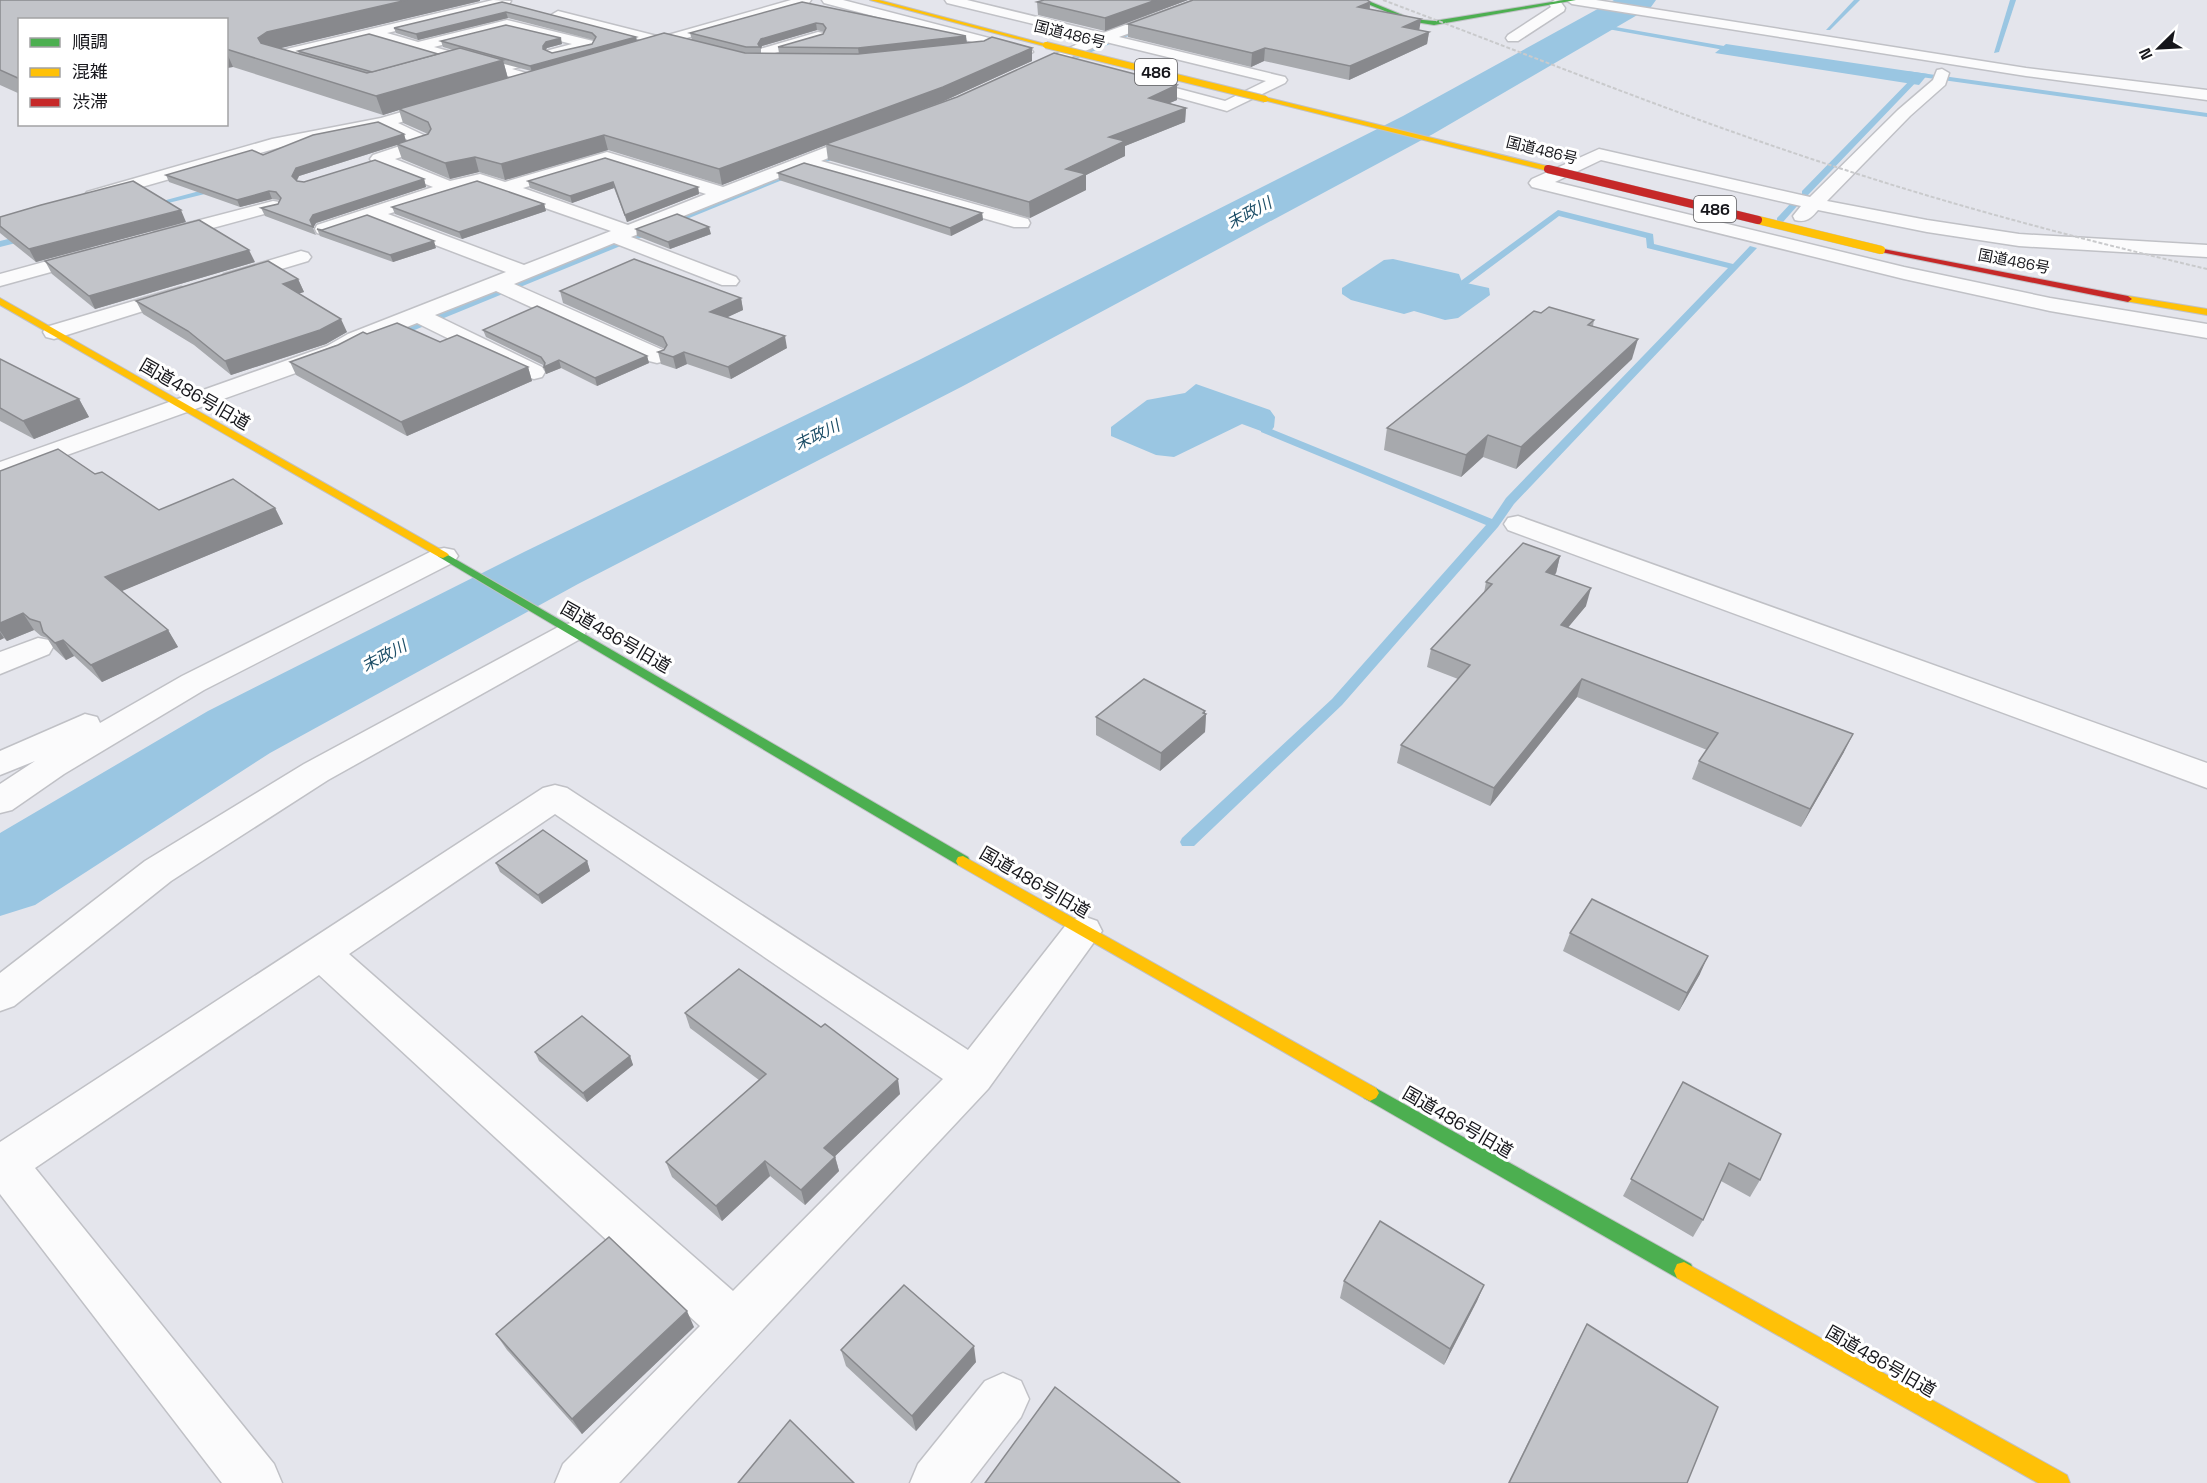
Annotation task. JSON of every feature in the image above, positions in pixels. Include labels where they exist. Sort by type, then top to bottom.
[{"type":"main road","name":"国道486号","points":[[873,0],[1050,52],[1265,99],[1881,250],[2085,292],[2207,312]]},
{"type":"main road","points":[[1361,0],[1411,20],[1434,23],[1573,0]]},
{"type":"main road","name":"国道486号旧道","points":[[0,302],[444,556],[1083,931],[2059,1483]]},
{"type":"street","points":[[618,54],[805,0]]},
{"type":"street","points":[[828,0],[997,45],[1050,52],[1227,106],[1280,80],[1112,35],[951,0]]},
{"type":"street","points":[[1005,0],[1028,5]]},
{"type":"street","points":[[1023,74],[1050,52],[1112,35],[1207,0]]},
{"type":"street","points":[[1573,0],[2026,72],[2207,95]]},
{"type":"street","points":[[318,69],[273,56],[508,1]]},
{"type":"street","points":[[1513,38],[1549,16],[1558,8],[1555,4]]},
{"type":"street","points":[[549,12],[698,48]]},
{"type":"street","points":[[418,46],[507,24],[588,44],[497,69]]},
{"type":"street","points":[[371,33],[497,69],[537,77],[509,86]]},
{"type":"street","points":[[1784,35],[1941,77],[2207,110]]},
{"type":"street","points":[[792,60],[736,58],[818,36]]},
{"type":"street","points":[[966,51],[997,45]]},
{"type":"street","points":[[442,66],[465,60]]},
{"type":"street","points":[[1772,243],[1815,204],[1941,77]]},
{"type":"street","points":[[78,200],[279,143],[389,125],[463,99]]},
{"type":"street","points":[[358,165],[426,143],[389,125]]},
{"type":"street","points":[[0,471],[335,351],[356,339],[425,319],[726,194],[813,164],[887,129]]},
{"type":"street","points":[[2207,251],[2019,240],[1917,224],[1815,204],[1599,154],[1538,183],[1772,243],[1958,286],[2207,331]]},
{"type":"street","points":[[507,188],[608,157],[726,194]]},
{"type":"street","points":[[379,159],[449,187]]},
{"type":"street","points":[[813,164],[1021,223]]},
{"type":"street","points":[[324,229],[480,178],[729,281]]},
{"type":"street","points":[[148,240],[273,206]]},
{"type":"street","points":[[371,214],[657,356]]},
{"type":"street","points":[[0,280],[114,249]]},
{"type":"street","points":[[54,332],[301,257]]},
{"type":"street","points":[[425,319],[534,372]]},
{"type":"street","points":[[1518,524],[2207,776]]},
{"type":"street","points":[[0,801],[52,766],[193,683],[444,556]]},
{"type":"street","points":[[0,995],[159,871],[316,772],[571,632]]},
{"type":"street","points":[[0,664],[38,647]]},
{"type":"street","points":[[0,764],[119,710],[193,683]]},
{"type":"street","points":[[255,1483],[4,1164],[555,797],[973,1076]]},
{"type":"street","points":[[582,1483],[973,1076],[1083,931]]},
{"type":"street","points":[[322,954],[735,1325]]},
{"type":"street","points":[[937,1483],[1003,1399]]},
{"type":"water","points":[[1726,44],[1928,74],[1919,85],[1715,53]]},
{"type":"water","points":[[1393,259],[1459,274],[1462,282],[1489,288],[1490,295],[1458,318],[1445,320],[1414,311],[1404,314],[1351,300],[1342,294],[1342,288],[1384,260]]},
{"type":"water","points":[[1196,384],[1270,410],[1275,417],[1274,427],[1269,434],[1242,424],[1174,457],[1156,455],[1111,436],[1111,427],[1147,400],[1185,393]]},
{"type":"building","points":[[0,0],[407,0],[267,32],[258,38],[261,43],[367,73],[460,48],[503,60],[376,96],[228,50],[228,18],[18,18],[18,78],[0,70]]},
{"type":"building","points":[[1044,0],[1156,0],[1105,18],[1037,2]]},
{"type":"building","points":[[1193,0],[1367,0],[1370,2],[1358,7],[1421,19],[1403,27],[1429,32],[1350,66],[1265,48],[1252,53],[1128,24]]},
{"type":"building","points":[[502,2],[636,37],[530,66],[441,41],[506,25],[561,38],[546,42],[543,46],[543,49],[552,53],[592,44],[596,37],[592,33],[506,12],[416,34],[394,28]]},
{"type":"building","points":[[802,2],[966,36],[858,48],[778,47],[823,34],[826,28],[823,24],[816,23],[761,39],[758,44],[760,47],[746,47],[690,33]]},
{"type":"building","points":[[664,33],[745,53],[858,54],[984,41],[992,37],[1032,48],[943,87],[719,169],[604,135],[501,164],[475,157],[445,163],[397,144],[428,134],[431,129],[428,122],[399,109]]},
{"type":"building","points":[[369,34],[438,54],[372,72],[298,51]]},
{"type":"building","points":[[1054,53],[1177,85],[1149,98],[1186,108],[1109,137],[1125,141],[1066,169],[1086,174],[1029,202],[826,144],[957,97]]},
{"type":"building","points":[[378,122],[404,134],[296,168],[292,176],[297,181],[304,182],[375,160],[424,179],[313,215],[310,220],[313,227],[261,208],[278,204],[281,198],[276,192],[269,191],[237,200],[166,175],[252,150],[263,155],[313,135]]},
{"type":"building","points":[[605,158],[698,187],[625,215],[613,182],[570,196],[528,181]]},
{"type":"building","points":[[804,163],[982,213],[950,228],[778,173]]},
{"type":"building","points":[[133,181],[181,210],[29,249],[0,226],[0,217]]},
{"type":"building","points":[[477,181],[544,204],[459,232],[392,207]]},
{"type":"building","points":[[677,214],[709,227],[668,242],[636,229]]},
{"type":"building","points":[[367,215],[434,241],[390,255],[317,229],[322,230]]},
{"type":"building","points":[[199,220],[249,250],[89,296],[45,261]]},
{"type":"building","points":[[634,259],[741,298],[710,312],[785,336],[728,367],[684,352],[673,357],[658,352],[664,350],[667,345],[663,337],[560,291]]},
{"type":"building","points":[[268,261],[298,279],[283,284],[341,319],[320,330],[225,361],[188,331],[136,301]]},
{"type":"building","points":[[537,306],[647,356],[595,378],[559,360],[544,367],[545,363],[541,357],[483,330]]},
{"type":"building","points":[[1549,307],[1594,320],[1588,325],[1638,339],[1521,447],[1488,435],[1466,455],[1387,428],[1534,311],[1541,313]]},
{"type":"building","points":[[397,323],[440,342],[457,335],[528,367],[401,422],[290,362],[338,345],[363,332],[367,334]]},
{"type":"building","points":[[0,359],[79,399],[23,421],[0,408]]},
{"type":"building","points":[[58,449],[95,474],[102,472],[159,510],[233,479],[275,508],[105,577],[168,630],[91,665],[63,640],[55,643],[43,632],[40,622],[30,619],[23,613],[0,623],[0,471]]},
{"type":"building","points":[[1523,543],[1560,556],[1546,572],[1591,588],[1561,625],[1853,734],[1810,809],[1699,761],[1718,733],[1582,679],[1494,788],[1401,745],[1470,665],[1431,649],[1492,584],[1486,582]]},
{"type":"building","points":[[1144,679],[1205,711],[1203,713],[1206,714],[1161,753],[1096,717]]},
{"type":"building","points":[[543,830],[587,861],[538,895],[496,863]]},
{"type":"building","points":[[1592,899],[1708,956],[1687,993],[1570,933]]},
{"type":"building","points":[[739,969],[821,1027],[825,1024],[898,1079],[824,1148],[835,1157],[801,1190],[765,1161],[716,1206],[666,1162],[766,1074],[685,1013]]},
{"type":"building","points":[[582,1016],[630,1056],[583,1093],[535,1052]]},
{"type":"building","points":[[1683,1082],[1781,1134],[1760,1180],[1729,1163],[1703,1220],[1631,1179]]},
{"type":"building","points":[[1380,1221],[1484,1285],[1450,1349],[1344,1281]]},
{"type":"building","points":[[609,1237],[687,1311],[572,1419],[496,1334]]},
{"type":"building","points":[[904,1285],[974,1346],[912,1416],[841,1350]]},
{"type":"building","points":[[1587,1324],[1718,1407],[1687,1483],[1509,1483]]},
{"type":"building","points":[[1055,1387],[1180,1483],[985,1483]]},
{"type":"building","points":[[790,1420],[854,1483],[738,1483]]},
{"type":"waterway","name":"末政川","points":[[0,879],[239,732],[551,568],[941,373],[1418,125],[1639,0]]},
{"type":"waterway","points":[[1828,29],[1857,0]]},
{"type":"waterway","points":[[1996,52],[2013,0]]},
{"type":"waterway","points":[[1593,25],[1741,51]]},
{"type":"waterway","points":[[1076,57],[1142,28]]},
{"type":"waterway","points":[[1907,73],[2207,115]]},
{"type":"waterway","points":[[1805,193],[1919,75]]},
{"type":"waterway","points":[[391,336],[847,152]]},
{"type":"waterway","points":[[148,206],[218,188]]},
{"type":"waterway","points":[[1780,220],[1794,205]]},
{"type":"waterway","points":[[1461,285],[1558,213],[1650,236],[1650,246],[1734,267]]},
{"type":"waterway","points":[[0,244],[29,237]]},
{"type":"waterway","points":[[1494,524],[1510,501],[1753,248]]},
{"type":"waterway","points":[[1265,430],[1494,524]]},
{"type":"waterway","points":[[1188,842],[1337,702],[1494,524]]},
{"type":"railway","points":[[1383,0],[1661,106],[1830,165],[2017,221],[2207,269]]},
{"type":"traffic: fast","points":[[1361,0],[1411,20],[1434,23],[1573,0]]},
{"type":"traffic: fast","points":[[443,555],[963,861]]},
{"type":"traffic: fast","points":[[1370,1093],[1684,1271]]},
{"type":"traffic: slow","points":[[873,0],[1046,45]]},
{"type":"traffic: slow","points":[[1046,45],[1265,99]]},
{"type":"traffic: slow","points":[[1265,99],[1548,169]]},
{"type":"traffic: slow","points":[[1758,220],[1881,250]]},
{"type":"traffic: slow","points":[[2128,299],[2207,312]]},
{"type":"traffic: slow","points":[[0,301],[443,555]]},
{"type":"traffic: slow","points":[[963,861],[1370,1093]]},
{"type":"traffic: slow","points":[[1684,1271],[2059,1483]]},
{"type":"traffic: jam","points":[[1548,169],[1758,220]]},
{"type":"traffic: jam","points":[[1881,250],[2128,299]]}]
